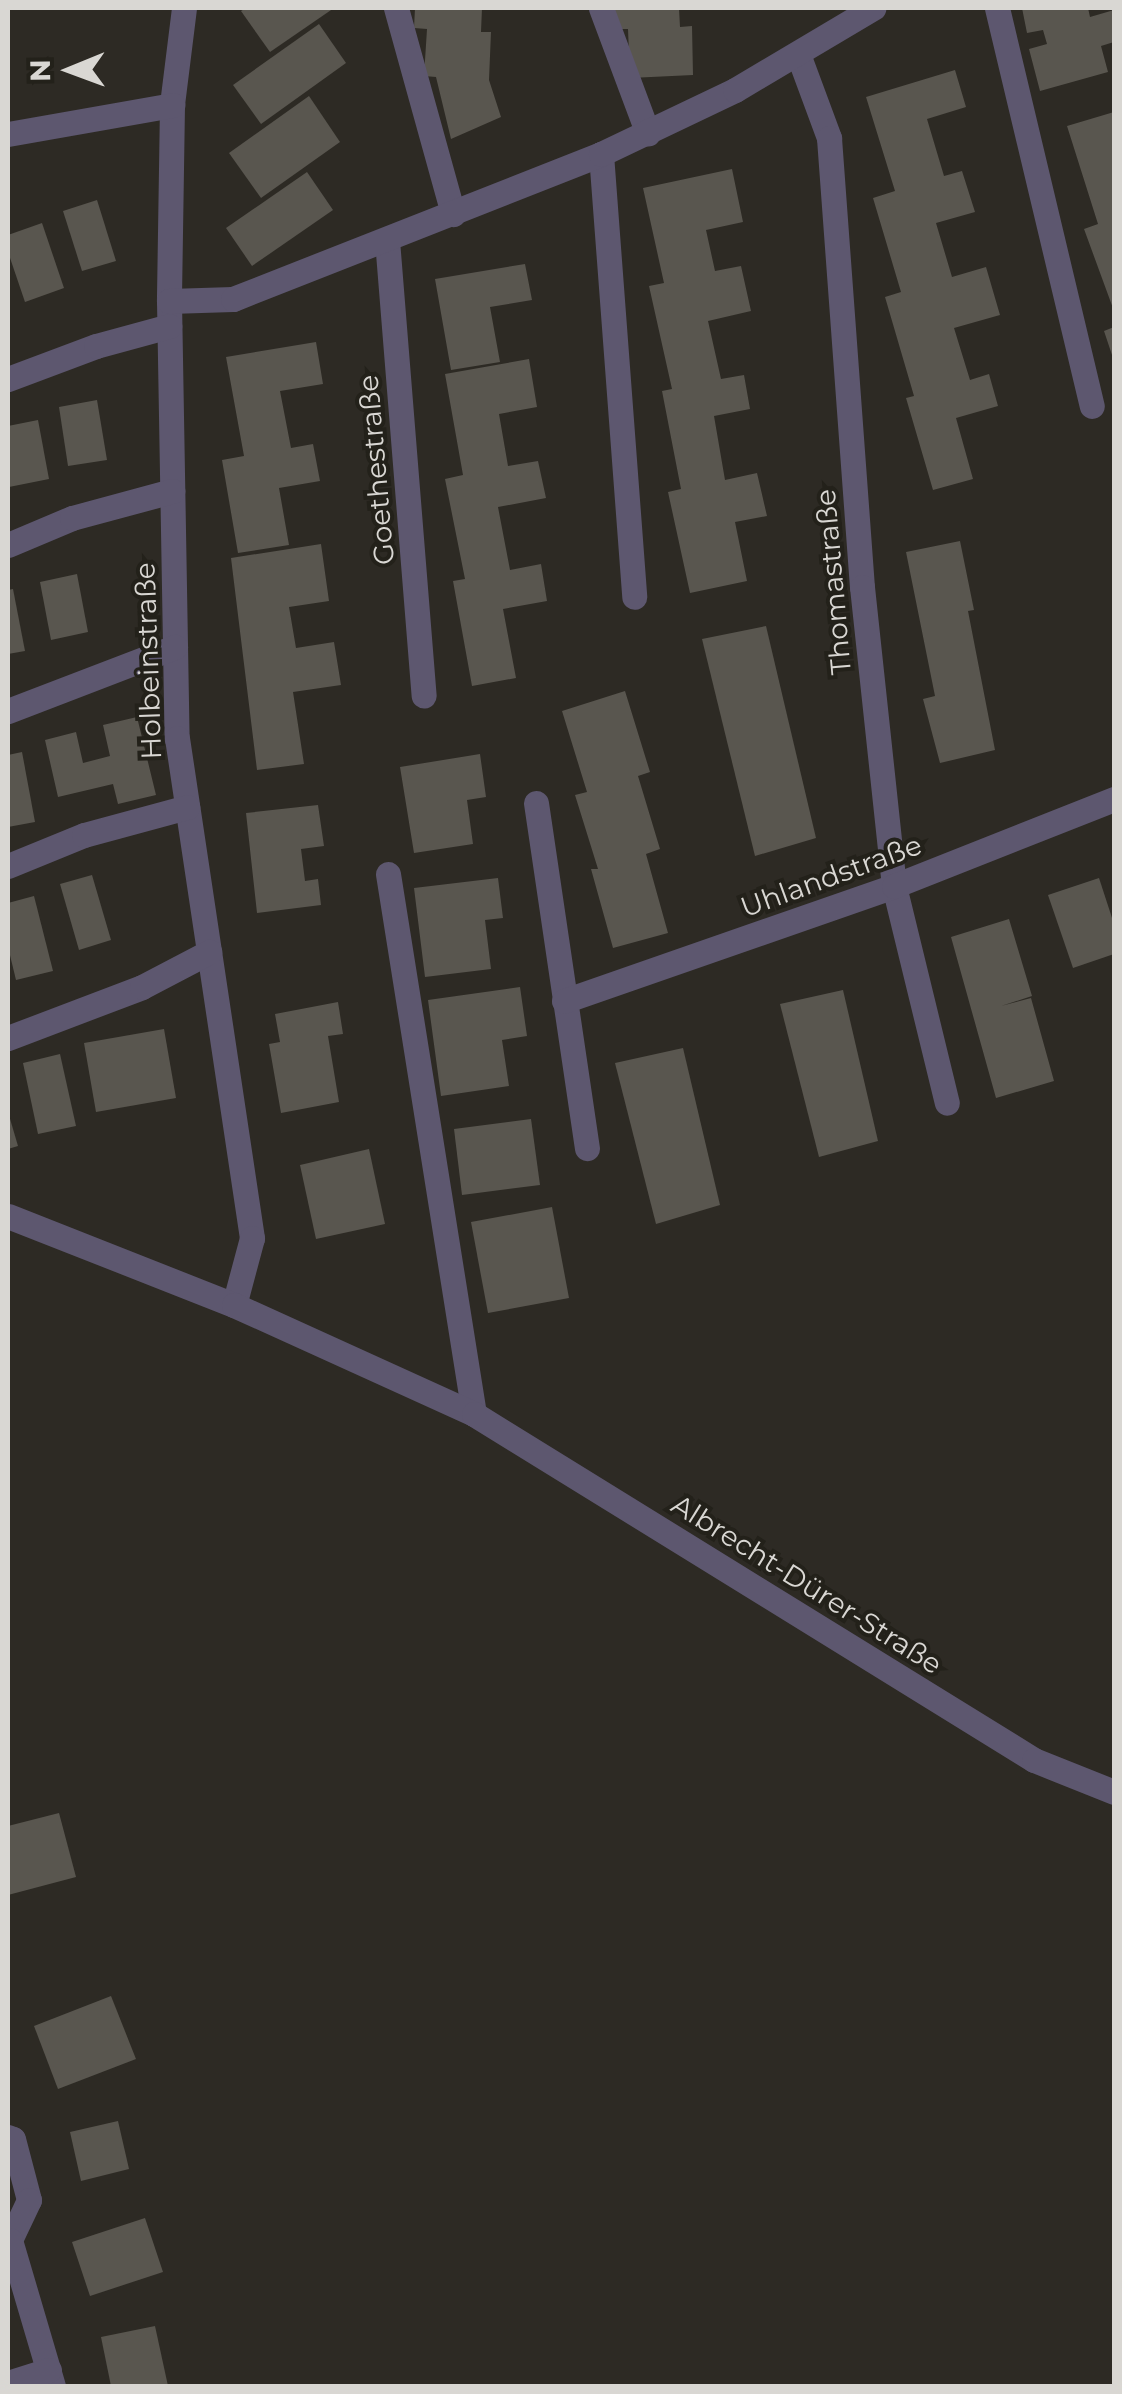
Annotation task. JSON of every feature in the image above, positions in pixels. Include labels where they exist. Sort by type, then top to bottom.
[{"type":"street","name":"Holbeinstraße","points":[[184,8],[172,105],[169,313],[177,738],[252,1238],[234,1306]]},
{"type":"street","points":[[396,8],[452,214]]},
{"type":"street","points":[[601,8],[648,134]]},
{"type":"street","points":[[8,379],[169,313],[233,298],[387,240],[648,134],[798,54],[831,20],[873,8]]},
{"type":"street","points":[[997,8],[1092,406]]},
{"type":"street","name":"Thomastraße","points":[[798,54],[829,138],[862,587],[894,886],[947,1103]]},
{"type":"street","points":[[8,134],[172,105]]},
{"type":"street","points":[[601,154],[634,597]]},
{"type":"street","name":"Goethestraße","points":[[387,240],[424,696]]},
{"type":"street","points":[[8,545],[72,518],[172,491]]},
{"type":"street","points":[[8,711],[175,647]]},
{"type":"street","name":"Uhlandstraße","points":[[564,1001],[894,886],[1114,799]]},
{"type":"street","points":[[536,803],[587,1148]]},
{"type":"street","points":[[8,866],[84,835],[187,807]]},
{"type":"street","points":[[388,874],[474,1414]]},
{"type":"street","points":[[8,1038],[142,987],[209,952]]},
{"type":"street","name":"Albrecht-Dürer-Straße","points":[[8,1216],[234,1306],[474,1414],[1034,1760],[1114,1792]]},
{"type":"street","points":[[8,2137],[13,2139],[29,2200],[9,2239],[51,2378],[8,2384]]},
{"type":"building","points":[[334,8],[270,52],[241,11]]},
{"type":"building","points":[[415,8],[482,8],[481,32],[491,32],[489,80],[501,117],[451,139],[436,77],[424,76],[427,29],[414,28]]},
{"type":"building","points":[[614,8],[679,8],[680,27],[692,26],[693,75],[630,78],[628,29],[615,29]]},
{"type":"building","points":[[1022,8],[1088,8],[1090,17],[1114,10],[1114,42],[1101,46],[1108,72],[1040,91],[1029,49],[1047,44],[1043,30],[1027,33]]},
{"type":"building","points":[[319,24],[346,63],[261,124],[233,85]]},
{"type":"building","points":[[955,70],[966,107],[927,119],[944,176],[962,171],[975,212],[936,223],[952,277],[986,267],[1000,315],[954,328],[970,380],[989,374],[998,406],[956,418],[973,479],[933,490],[906,398],[914,396],[885,297],[901,292],[873,198],[895,191],[866,97]]},
{"type":"building","points":[[309,96],[340,142],[261,198],[229,153]]},
{"type":"building","points":[[1114,112],[1114,311],[1084,229],[1098,224],[1067,126]]},
{"type":"building","points":[[732,169],[743,222],[706,230],[715,271],[741,266],[751,311],[708,321],[721,379],[744,375],[750,409],[714,416],[725,480],[757,473],[767,516],[735,522],[747,581],[690,593],[668,492],[681,489],[662,391],[672,389],[649,286],[664,283],[643,188]]},
{"type":"building","points":[[307,172],[333,210],[252,266],[226,228]]},
{"type":"building","points":[[97,200],[116,261],[82,271],[63,211]]},
{"type":"building","points":[[42,223],[64,288],[25,302],[8,252],[8,235]]},
{"type":"building","points":[[525,264],[532,300],[490,307],[500,362],[451,370],[435,279]]},
{"type":"building","points":[[1114,327],[1114,361],[1104,331]]},
{"type":"building","points":[[316,342],[323,384],[280,391],[291,448],[313,444],[320,481],[279,488],[289,545],[238,553],[222,460],[244,456],[226,357]]},
{"type":"building","points":[[529,359],[537,407],[499,414],[508,466],[538,461],[546,498],[498,507],[510,570],[541,564],[547,601],[503,609],[516,678],[472,686],[453,581],[465,579],[445,479],[463,475],[445,374]]},
{"type":"building","points":[[97,400],[107,460],[68,466],[59,407]]},
{"type":"building","points":[[38,420],[49,479],[9,487],[8,426]]},
{"type":"building","points":[[960,541],[974,610],[968,611],[995,750],[940,763],[923,699],[935,696],[906,552]]},
{"type":"building","points":[[321,544],[329,601],[289,607],[296,648],[334,642],[341,685],[293,692],[304,764],[257,770],[231,558]]},
{"type":"building","points":[[77,574],[88,632],[51,640],[40,582]]},
{"type":"building","points":[[13,589],[25,651],[8,654],[8,590]]},
{"type":"building","points":[[766,626],[816,838],[755,856],[702,639]]},
{"type":"building","points":[[625,691],[650,772],[638,776],[660,849],[646,854],[668,933],[613,948],[591,869],[598,869],[575,795],[587,792],[562,711]]},
{"type":"building","points":[[137,717],[156,795],[118,804],[113,784],[58,797],[45,740],[76,732],[83,763],[110,756],[103,725]]},
{"type":"building","points":[[22,752],[35,822],[8,827],[8,755]]},
{"type":"building","points":[[480,754],[486,797],[467,800],[473,844],[414,853],[400,767]]},
{"type":"building","points":[[318,805],[324,846],[301,849],[305,881],[318,879],[321,905],[257,913],[246,813]]},
{"type":"building","points":[[92,875],[111,940],[79,950],[60,884]]},
{"type":"building","points":[[498,878],[503,918],[485,920],[491,969],[425,977],[414,888]]},
{"type":"building","points":[[1099,878],[1114,924],[1114,954],[1073,968],[1048,895]]},
{"type":"building","points":[[34,896],[53,971],[16,980],[8,947],[8,903]]},
{"type":"building","points":[[1009,919],[1032,996],[1001,1006],[1031,998],[1054,1081],[996,1098],[951,937]]},
{"type":"building","points":[[520,987],[527,1036],[502,1040],[509,1086],[441,1096],[428,1000]]},
{"type":"building","points":[[843,990],[878,1141],[819,1157],[780,1004]]},
{"type":"building","points":[[338,1002],[343,1034],[328,1036],[339,1102],[281,1113],[269,1044],[280,1042],[275,1014]]},
{"type":"building","points":[[164,1029],[176,1098],[96,1112],[84,1043]]},
{"type":"building","points":[[683,1048],[720,1205],[656,1224],[615,1063]]},
{"type":"building","points":[[60,1054],[76,1126],[38,1134],[23,1063]]},
{"type":"building","points":[[8,1112],[18,1146],[8,1149]]},
{"type":"building","points":[[531,1119],[540,1185],[462,1195],[454,1129]]},
{"type":"building","points":[[369,1149],[385,1224],[316,1239],[300,1165]]},
{"type":"building","points":[[552,1207],[569,1298],[488,1313],[471,1222]]},
{"type":"building","points":[[59,1813],[76,1877],[8,1895],[8,1826]]},
{"type":"building","points":[[111,1996],[136,2059],[58,2089],[34,2026]]},
{"type":"building","points":[[118,2121],[129,2169],[81,2181],[70,2132]]},
{"type":"building","points":[[145,2218],[163,2272],[90,2296],[72,2242]]},
{"type":"building","points":[[155,2326],[168,2386],[111,2386],[101,2337]]}]
